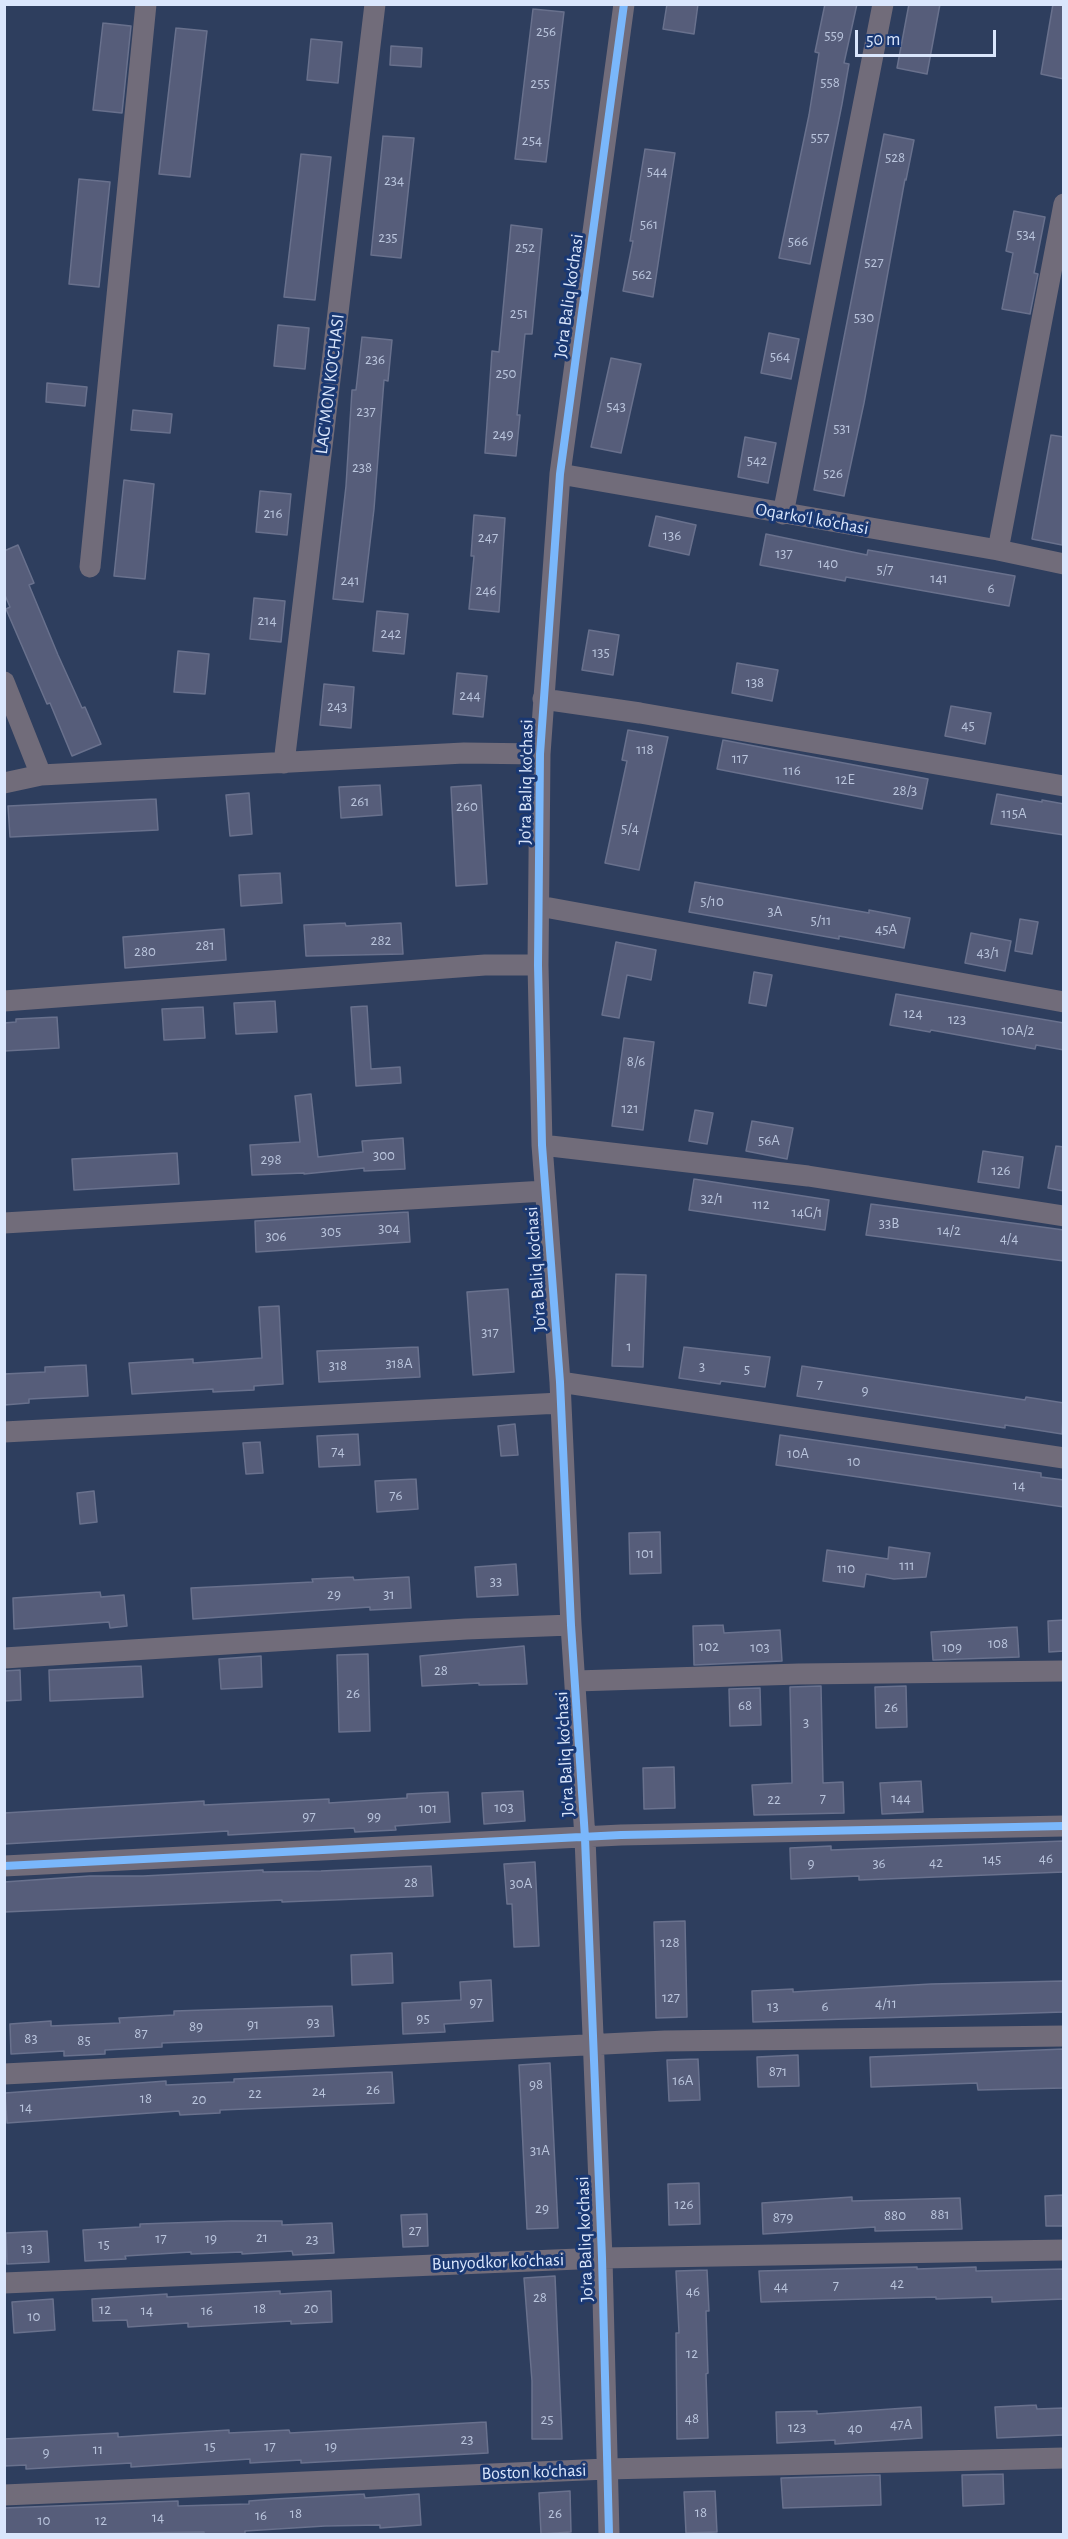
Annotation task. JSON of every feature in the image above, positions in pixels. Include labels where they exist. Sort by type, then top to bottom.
[{"type":"street","points":[[90,567],[146,4]]},
{"type":"street","name":"LAG'MON KO'CHASI","points":[[284,763],[375,4]]},
{"type":"street","name":"Jo'ra Baliq ko'chasi","points":[[609,2535],[602,2258],[585,1838],[571,1625],[560,1382],[542,1145],[538,965],[540,754],[560,474],[624,4]]},
{"type":"street","points":[[783,514],[883,4]]},
{"type":"street","points":[[998,550],[1064,204]]},
{"type":"street","name":"Oqarko'l ko'chasi","points":[[560,474],[998,550],[1064,564]]},
{"type":"street","points":[[4,682],[41,775]]},
{"type":"street","points":[[543,699],[640,713],[1064,786]]},
{"type":"street","points":[[4,783],[41,775],[464,753],[540,754]]},
{"type":"street","points":[[539,906],[1064,1002]]},
{"type":"street","points":[[4,1001],[485,965],[538,965]]},
{"type":"street","points":[[542,1145],[808,1176],[1064,1216]]},
{"type":"street","points":[[4,1223],[545,1191]]},
{"type":"street","points":[[560,1382],[1064,1458]]},
{"type":"street","points":[[4,1432],[560,1403]]},
{"type":"street","points":[[4,1658],[442,1630],[571,1625]]},
{"type":"street","points":[[576,1681],[799,1674],[1064,1671]]},
{"type":"street","points":[[4,1866],[621,1835],[1064,1826]]},
{"type":"street","points":[[4,2074],[665,2042],[1064,2036]]},
{"type":"street","name":"Bunyodkor ko'chasi","points":[[4,2283],[602,2258],[1064,2250]]},
{"type":"street","name":"Boston ko'chasi","points":[[4,2495],[607,2469],[1064,2458]]},
{"type":"building","points":[[667,4],[698,4],[694,34],[663,29]]},
{"type":"building","points":[[825,4],[857,4],[844,63],[849,64],[842,104],[810,264],[779,258],[809,115],[819,53],[815,52]]},
{"type":"building","points":[[909,4],[940,4],[927,74],[897,68]]},
{"type":"building","points":[[1053,4],[1064,4],[1064,79],[1041,74]]},
{"type":"building","points":[[533,9],[564,12],[546,162],[515,159]]},
{"type":"building","points":[[103,23],[131,26],[122,113],[93,110]]},
{"type":"building","points":[[176,28],[207,31],[190,177],[159,174]]},
{"type":"building","points":[[311,39],[342,42],[338,83],[307,80]]},
{"type":"building","points":[[391,46],[422,48],[421,67],[390,65]]},
{"type":"building","points":[[884,134],[914,140],[844,496],[814,490]]},
{"type":"building","points":[[383,136],[414,138],[401,258],[371,255]]},
{"type":"building","points":[[645,149],[675,153],[653,297],[623,291],[633,241],[630,241]]},
{"type":"building","points":[[301,154],[331,157],[315,300],[284,297]]},
{"type":"building","points":[[79,179],[110,182],[99,287],[69,284]]},
{"type":"building","points":[[1014,211],[1045,217],[1034,273],[1038,274],[1030,314],[1002,309],[1013,253],[1006,251]]},
{"type":"building","points":[[511,225],[542,229],[532,334],[525,334],[517,415],[520,415],[516,456],[485,453],[492,351],[499,352]]},
{"type":"building","points":[[278,325],[309,328],[305,369],[274,366]]},
{"type":"building","points":[[769,333],[799,339],[791,379],[761,373]]},
{"type":"building","points":[[362,337],[392,340],[388,381],[384,380],[374,509],[363,602],[333,599],[346,486],[352,390],[356,390]]},
{"type":"building","points":[[611,358],[641,364],[621,453],[591,447]]},
{"type":"building","points":[[47,383],[87,387],[85,406],[46,402]]},
{"type":"building","points":[[133,410],[172,414],[170,433],[131,430]]},
{"type":"building","points":[[1051,435],[1064,437],[1062,545],[1032,539]]},
{"type":"building","points":[[745,437],[776,443],[768,483],[738,477]]},
{"type":"building","points":[[124,480],[154,484],[145,579],[114,576]]},
{"type":"building","points":[[260,491],[291,494],[287,535],[256,532]]},
{"type":"building","points":[[474,515],[505,518],[499,612],[469,609],[474,556],[471,556]]},
{"type":"building","points":[[656,516],[696,525],[689,555],[649,546]]},
{"type":"building","points":[[766,534],[867,555],[868,550],[1015,576],[1009,606],[846,577],[845,581],[760,565]]},
{"type":"building","points":[[18,545],[34,583],[29,585],[58,655],[101,744],[72,756],[6,609],[10,607],[4,593],[4,551]]},
{"type":"building","points":[[254,598],[285,601],[281,642],[250,639]]},
{"type":"building","points":[[377,611],[408,614],[404,654],[373,651]]},
{"type":"building","points":[[589,630],[619,635],[613,675],[582,670]]},
{"type":"building","points":[[178,651],[209,654],[205,694],[174,692]]},
{"type":"building","points":[[737,663],[778,670],[772,701],[732,693]]},
{"type":"building","points":[[457,673],[487,676],[483,717],[453,714]]},
{"type":"building","points":[[324,684],[354,687],[351,728],[320,725]]},
{"type":"building","points":[[951,706],[991,713],[985,744],[945,736]]},
{"type":"building","points":[[628,730],[668,737],[639,870],[605,863],[627,761],[622,760]]},
{"type":"building","points":[[723,740],[928,779],[922,809],[717,769]]},
{"type":"building","points":[[380,785],[382,815],[341,818],[339,787]]},
{"type":"building","points":[[481,785],[487,884],[456,886],[451,787]]},
{"type":"building","points":[[249,793],[252,834],[230,836],[226,795]]},
{"type":"building","points":[[997,794],[1064,804],[1064,835],[991,824]]},
{"type":"building","points":[[156,799],[158,830],[10,837],[8,806]]},
{"type":"building","points":[[280,873],[282,903],[241,906],[239,875]]},
{"type":"building","points":[[695,882],[869,913],[869,910],[910,918],[904,948],[839,936],[839,939],[689,912]]},
{"type":"building","points":[[1020,919],[1038,922],[1032,954],[1015,951]]},
{"type":"building","points":[[345,923],[346,926],[401,923],[403,954],[306,956],[304,925]]},
{"type":"building","points":[[224,929],[226,960],[125,968],[123,937]]},
{"type":"building","points":[[971,933],[1011,941],[1005,971],[965,963]]},
{"type":"building","points":[[616,942],[656,950],[651,980],[627,975],[619,1018],[602,1015]]},
{"type":"building","points":[[754,972],[772,975],[766,1006],[749,1003]]},
{"type":"building","points":[[896,994],[1064,1023],[1064,1050],[1036,1045],[1035,1049],[890,1025]]},
{"type":"building","points":[[275,1001],[277,1032],[236,1034],[234,1003]]},
{"type":"building","points":[[367,1006],[371,1069],[400,1067],[401,1083],[356,1086],[351,1007]]},
{"type":"building","points":[[203,1007],[205,1038],[164,1040],[162,1009]]},
{"type":"building","points":[[57,1017],[59,1048],[4,1051],[4,1023],[16,1022],[16,1019]]},
{"type":"building","points":[[624,1038],[654,1042],[643,1130],[612,1126]]},
{"type":"building","points":[[311,1094],[318,1157],[363,1152],[362,1141],[403,1138],[405,1169],[364,1171],[364,1168],[304,1174],[252,1175],[250,1145],[300,1142],[295,1096]]},
{"type":"building","points":[[695,1110],[713,1113],[707,1144],[689,1141]]},
{"type":"building","points":[[752,1121],[793,1128],[787,1159],[746,1151]]},
{"type":"building","points":[[1056,1146],[1064,1147],[1064,1191],[1048,1188]]},
{"type":"building","points":[[983,1151],[1023,1157],[1019,1188],[978,1182]]},
{"type":"building","points":[[177,1153],[179,1184],[74,1190],[72,1159]]},
{"type":"building","points":[[694,1179],[829,1200],[825,1230],[689,1210]]},
{"type":"building","points":[[871,1204],[1064,1230],[1064,1261],[866,1235]]},
{"type":"building","points":[[408,1212],[410,1242],[256,1252],[255,1221]]},
{"type":"building","points":[[616,1274],[646,1275],[643,1367],[612,1366]]},
{"type":"building","points":[[508,1289],[514,1372],[473,1375],[467,1292]]},
{"type":"building","points":[[279,1306],[283,1384],[254,1386],[254,1390],[213,1392],[213,1389],[132,1394],[129,1363],[193,1359],[193,1363],[262,1358],[259,1307]]},
{"type":"building","points":[[418,1347],[420,1377],[319,1382],[317,1351]]},
{"type":"building","points":[[684,1347],[770,1357],[765,1387],[679,1378]]},
{"type":"building","points":[[86,1365],[88,1396],[29,1399],[29,1403],[4,1405],[4,1374],[45,1372],[45,1367]]},
{"type":"building","points":[[802,1366],[1025,1400],[1026,1397],[1064,1403],[1062,1434],[1005,1425],[1005,1428],[797,1396]]},
{"type":"building","points":[[515,1424],[518,1455],[501,1456],[498,1426]]},
{"type":"building","points":[[358,1434],[360,1465],[319,1467],[317,1436]]},
{"type":"building","points":[[780,1435],[1041,1473],[1041,1477],[1064,1480],[1064,1507],[776,1465]]},
{"type":"building","points":[[260,1442],[263,1473],[246,1474],[243,1443]]},
{"type":"building","points":[[416,1479],[418,1509],[377,1512],[375,1481]]},
{"type":"building","points":[[94,1491],[97,1522],[80,1524],[77,1493]]},
{"type":"building","points":[[660,1532],[661,1573],[630,1574],[629,1533]]},
{"type":"building","points":[[889,1547],[930,1553],[926,1577],[894,1579],[866,1574],[864,1587],[823,1581],[827,1550],[888,1559]]},
{"type":"building","points":[[516,1564],[518,1595],[477,1597],[475,1567]]},
{"type":"building","points":[[353,1577],[354,1580],[409,1577],[411,1608],[370,1610],[370,1607],[193,1619],[191,1588],[313,1582],[312,1579]]},
{"type":"building","points":[[100,1592],[101,1597],[124,1595],[127,1626],[110,1628],[109,1622],[14,1629],[13,1598]]},
{"type":"building","points":[[1064,1620],[1064,1651],[1049,1652],[1048,1621]]},
{"type":"building","points":[[723,1625],[724,1633],[780,1630],[782,1661],[694,1665],[693,1626]]},
{"type":"building","points":[[1017,1627],[1019,1657],[933,1660],[931,1632]]},
{"type":"building","points":[[524,1646],[527,1684],[479,1685],[479,1683],[422,1686],[420,1656]]},
{"type":"building","points":[[368,1654],[370,1731],[339,1732],[337,1655]]},
{"type":"building","points":[[261,1656],[262,1687],[221,1689],[219,1659]]},
{"type":"building","points":[[141,1666],[143,1697],[50,1701],[49,1670]]},
{"type":"building","points":[[20,1670],[21,1700],[4,1701],[4,1671]]},
{"type":"building","points":[[821,1686],[823,1783],[843,1782],[844,1813],[754,1815],[752,1785],[792,1783],[790,1687]]},
{"type":"building","points":[[906,1686],[907,1727],[876,1728],[875,1687]]},
{"type":"building","points":[[760,1688],[761,1725],[730,1726],[729,1689]]},
{"type":"building","points":[[674,1767],[675,1808],[644,1809],[643,1768]]},
{"type":"building","points":[[921,1781],[923,1812],[882,1814],[880,1783]]},
{"type":"building","points":[[523,1791],[525,1821],[484,1824],[482,1793]]},
{"type":"building","points":[[448,1792],[450,1822],[395,1826],[396,1830],[355,1832],[354,1828],[228,1835],[228,1831],[4,1844],[4,1813],[204,1801],[204,1805],[329,1799],[329,1803],[407,1798],[407,1794]]},
{"type":"building","points":[[1064,1841],[1064,1872],[859,1880],[859,1876],[791,1879],[790,1848],[831,1846],[831,1850]]},
{"type":"building","points":[[535,1862],[539,1946],[514,1947],[512,1904],[507,1904],[504,1864]]},
{"type":"building","points":[[431,1866],[433,1896],[4,1912],[4,1882],[90,1876]]},
{"type":"building","points":[[685,1921],[687,2017],[656,2018],[654,1922]]},
{"type":"building","points":[[392,1953],[393,1983],[352,1985],[351,1955]]},
{"type":"building","points":[[491,1980],[493,2021],[444,2024],[445,2032],[403,2034],[402,2003],[461,2000],[460,1982]]},
{"type":"building","points":[[1064,1981],[1064,2012],[753,2022],[752,1991],[793,1989],[793,1992],[931,1984]]},
{"type":"building","points":[[332,2006],[334,2036],[162,2043],[162,2047],[105,2050],[105,2054],[64,2056],[64,2051],[11,2054],[10,2024],[51,2021],[51,2026],[120,2023],[119,2018],[174,2015],[174,2011]]},
{"type":"building","points":[[1064,2049],[1064,2088],[978,2090],[977,2083],[871,2087],[870,2057]]},
{"type":"building","points":[[798,2055],[799,2086],[758,2087],[757,2057]]},
{"type":"building","points":[[698,2059],[700,2100],[669,2101],[667,2060]]},
{"type":"building","points":[[550,2063],[558,2228],[527,2229],[519,2065]]},
{"type":"building","points":[[392,2072],[394,2103],[220,2110],[220,2113],[180,2115],[179,2111],[7,2123],[5,2093],[166,2081],[166,2085],[234,2082],[234,2079]]},
{"type":"building","points":[[699,2183],[700,2224],[669,2225],[668,2184]]},
{"type":"building","points":[[1064,2195],[1064,2226],[1046,2226],[1045,2196]]},
{"type":"building","points":[[852,2197],[852,2201],[960,2198],[962,2229],[875,2231],[875,2227],[763,2234],[762,2203]]},
{"type":"building","points":[[427,2214],[428,2246],[403,2247],[401,2215]]},
{"type":"building","points":[[282,2221],[282,2225],[332,2223],[334,2253],[293,2255],[292,2251],[242,2254],[242,2252],[191,2254],[191,2252],[85,2261],[83,2230],[140,2227],[140,2224]]},
{"type":"building","points":[[47,2231],[49,2262],[7,2264],[6,2233]]},
{"type":"building","points":[[917,2267],[917,2269],[976,2267],[976,2271],[1064,2269],[1064,2299],[992,2302],[992,2297],[936,2299],[936,2297],[761,2302],[759,2271]]},
{"type":"building","points":[[707,2270],[708,2438],[677,2439],[676,2333],[679,2333],[676,2271]]},
{"type":"building","points":[[555,2276],[562,2439],[532,2439],[532,2381],[524,2278]]},
{"type":"building","points":[[280,2291],[280,2294],[331,2291],[332,2322],[291,2324],[291,2321],[188,2327],[188,2323],[128,2327],[127,2320],[93,2321],[92,2299],[167,2294],[167,2297]]},
{"type":"building","points":[[53,2299],[55,2330],[14,2333],[12,2302]]},
{"type":"building","points":[[1036,2405],[1037,2409],[1064,2408],[1064,2435],[997,2438],[995,2407]]},
{"type":"building","points":[[921,2407],[922,2438],[835,2444],[835,2440],[777,2443],[776,2412],[817,2411],[817,2414]]},
{"type":"building","points":[[486,2422],[488,2453],[301,2463],[301,2460],[250,2463],[250,2459],[131,2467],[131,2463],[26,2469],[26,2465],[4,2466],[4,2439],[118,2433],[118,2437],[229,2430],[229,2433],[289,2430],[290,2433]]},
{"type":"building","points":[[1003,2474],[1004,2504],[963,2506],[962,2475]]},
{"type":"building","points":[[880,2475],[881,2505],[783,2508],[781,2478]]},
{"type":"building","points":[[570,2491],[571,2532],[541,2534],[539,2493]]},
{"type":"building","points":[[715,2491],[717,2532],[686,2533],[684,2492]]},
{"type":"building","points":[[364,2494],[365,2498],[419,2494],[421,2525],[380,2528],[380,2525],[325,2526],[245,2531],[245,2535],[204,2535],[204,2532],[4,2535],[4,2508],[178,2501],[178,2506],[249,2504],[249,2501]]},
{"type":"cycle path","points":[[609,2534],[602,2258],[585,1838],[571,1625],[560,1382],[542,1145],[538,965],[540,754],[560,474],[624,4]]},
{"type":"cycle path","points":[[4,1866],[621,1835],[1064,1826]]}]
